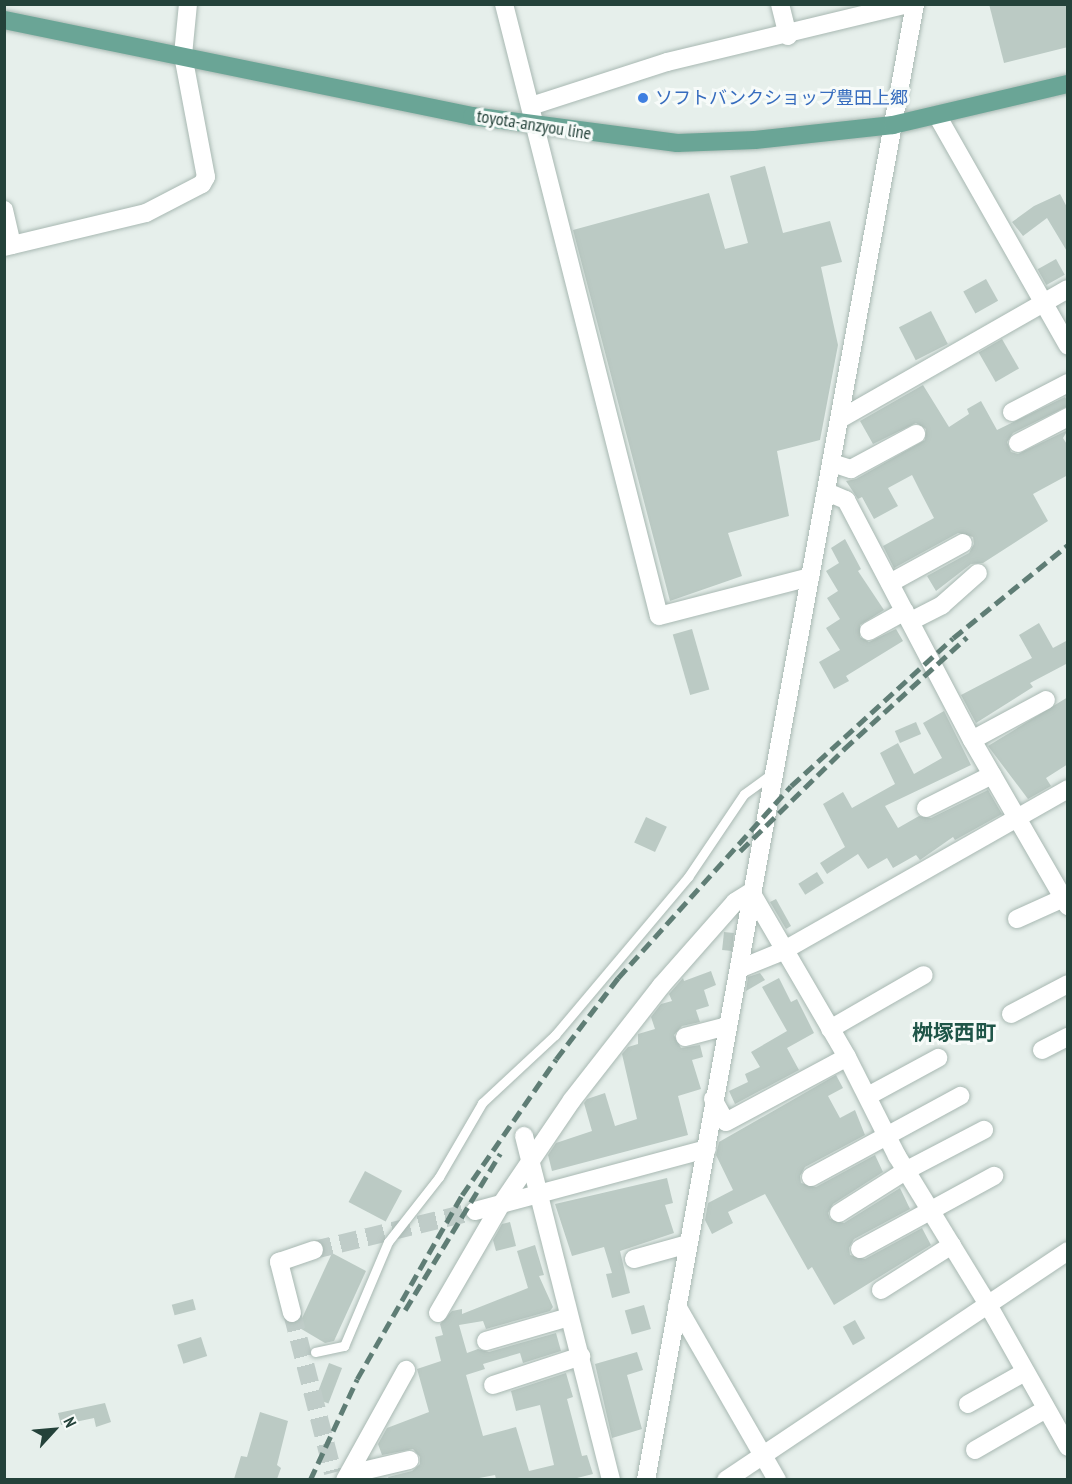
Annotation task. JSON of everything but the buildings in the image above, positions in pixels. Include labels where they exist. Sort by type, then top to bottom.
[{"type":"main road","name":"toyota-anzyou line","points":[[4,20],[536,127],[677,143],[755,140],[893,125],[938,117],[1068,84]]},
{"type":"street","points":[[4,210],[8,246],[146,213],[202,183],[206,177],[183,56],[188,4]]},
{"type":"street","points":[[504,4],[659,616],[810,577]]},
{"type":"street","points":[[780,4],[788,36]]},
{"type":"street","points":[[531,106],[667,62],[788,36],[909,4]]},
{"type":"street","points":[[646,1479],[707,1149],[713,1099],[915,4]]},
{"type":"street","points":[[938,117],[1068,346]]},
{"type":"street","points":[[840,419],[1068,288]]},
{"type":"street","points":[[1012,412],[1068,383]]},
{"type":"street","points":[[1018,443],[1068,417]]},
{"type":"street","points":[[832,463],[851,469],[916,434]]},
{"type":"street","points":[[826,492],[846,500],[972,740],[1066,900],[1017,919]]},
{"type":"street","points":[[890,584],[963,543]]},
{"type":"street","points":[[869,631],[942,605],[978,573]]},
{"type":"street","points":[[972,740],[1046,700]]},
{"type":"street","points":[[926,808],[992,775]]},
{"type":"street","points":[[738,969],[783,951],[954,846],[1068,789]]},
{"type":"street","points":[[751,892],[783,951],[847,1057],[907,1170],[987,1303],[1067,1446]]},
{"type":"street","points":[[438,1313],[500,1206],[572,1100],[661,986],[735,902],[751,892]]},
{"type":"street","points":[[830,1029],[924,975]]},
{"type":"street","points":[[1011,1014],[1068,984]]},
{"type":"street","points":[[685,1037],[727,1026]]},
{"type":"street","points":[[1042,1050],[1068,1037]]},
{"type":"street","points":[[713,1099],[726,1122],[847,1057]]},
{"type":"street","points":[[868,1096],[938,1058]]},
{"type":"street","points":[[812,1177],[890,1137],[960,1096]]},
{"type":"street","points":[[839,1213],[907,1170],[984,1130]]},
{"type":"street","points":[[524,1136],[531,1159],[537,1196],[581,1356],[611,1479]]},
{"type":"street","points":[[475,1211],[707,1149]]},
{"type":"street","points":[[860,1249],[932,1212],[994,1176]]},
{"type":"street","points":[[634,1259],[688,1244]]},
{"type":"street","points":[[882,1290],[951,1245]]},
{"type":"street","points":[[292,1313],[279,1262],[314,1250]]},
{"type":"street","points":[[726,1479],[1068,1251]]},
{"type":"street","points":[[677,1306],[777,1479]]},
{"type":"street","points":[[486,1341],[569,1317]]},
{"type":"street","points":[[493,1385],[581,1356]]},
{"type":"street","points":[[341,1476],[406,1370]]},
{"type":"street","points":[[968,1404],[1025,1372]]},
{"type":"street","points":[[975,1450],[1046,1409]]},
{"type":"street","points":[[341,1476],[408,1460]]},
{"type":"lane","points":[[315,1353],[344,1346],[388,1242],[439,1177],[482,1103],[555,1035],[688,877],[744,794],[774,773]]},
{"type":"tunnel","points":[[314,1250],[475,1211]]},
{"type":"tunnel","points":[[292,1313],[333,1473]]},
{"type":"railway","points":[[310,1480],[357,1379],[462,1195],[556,1059],[618,978],[791,786],[953,638],[1068,545]]},
{"type":"railway","points":[[740,851],[844,749],[967,637]]},
{"type":"railway","points":[[405,1310],[500,1154]]},
{"type":"place","name":"ソフトバンクショップ豊田上郷","points":[[643,98]]},
{"type":"district","name":"桝塚西町","points":[[954,1033]]}]
